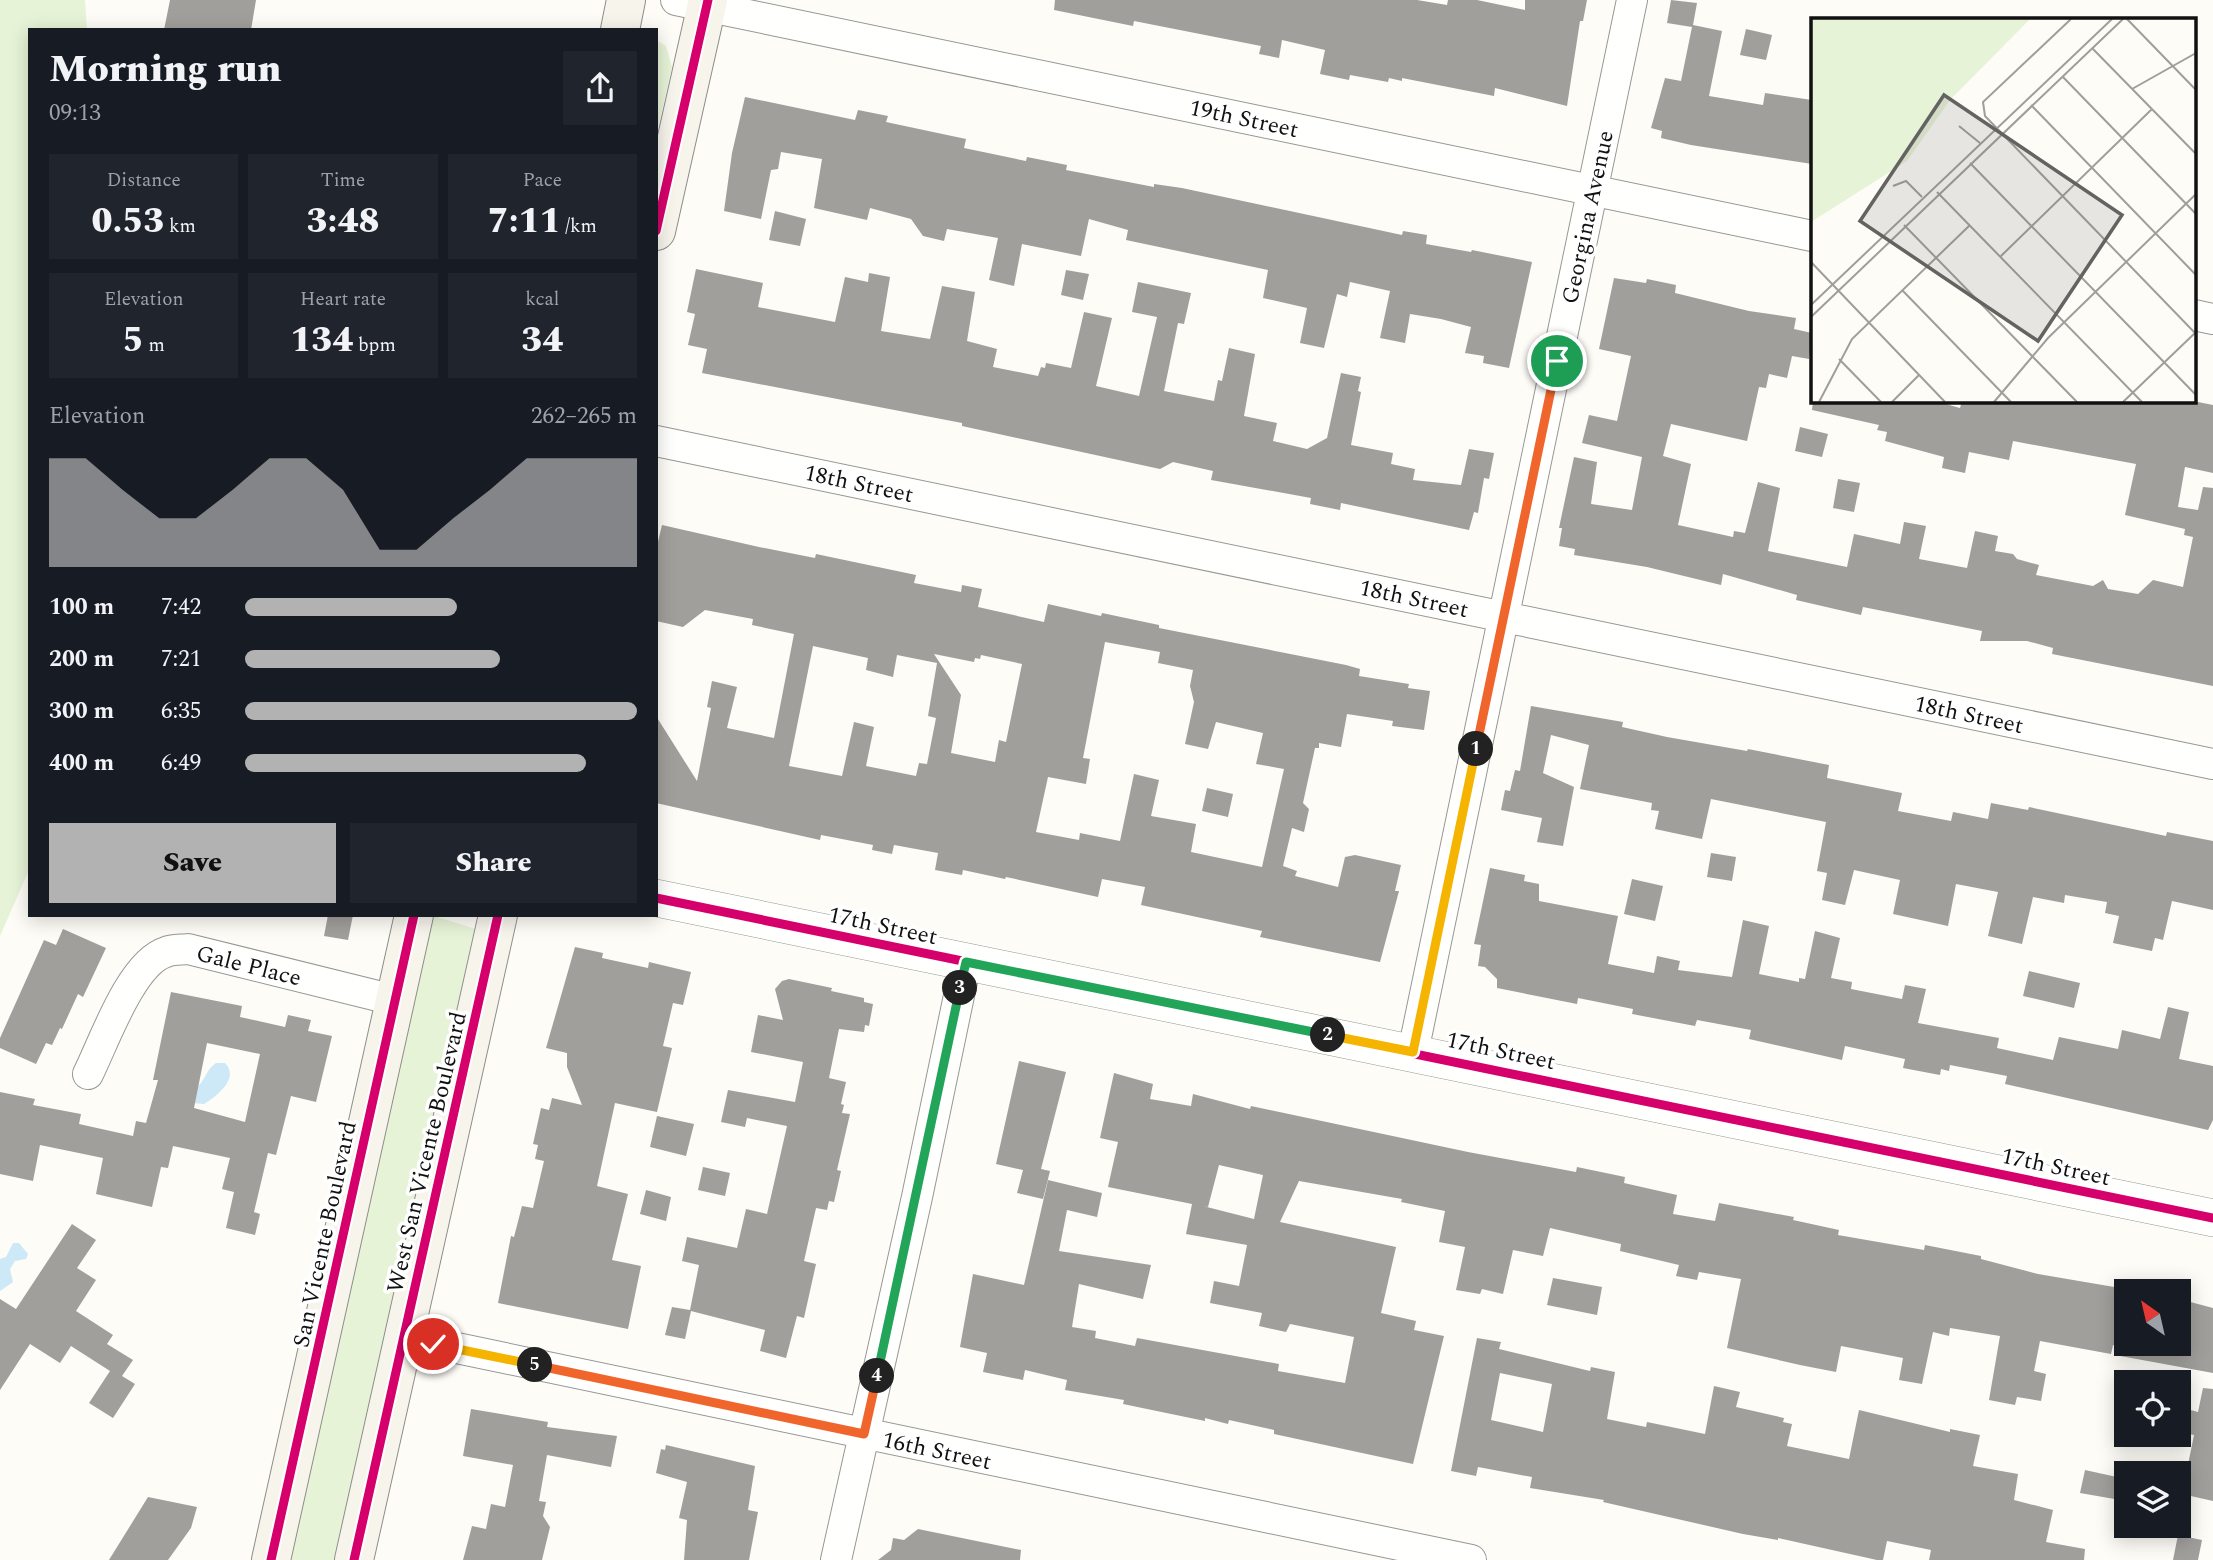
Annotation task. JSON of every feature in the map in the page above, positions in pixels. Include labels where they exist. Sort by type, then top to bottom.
[{"type":"main road","points":[[620,28],[626,0]]},
{"type":"main road","points":[[658,220],[697,2]]},
{"type":"main road","name":"San Vicente Boulevard","points":[[271,1560],[414,917]]},
{"type":"main road","name":"West San Vicente Boulevard","points":[[354,1560],[498,917]]},
{"type":"street","name":"Georgina Avenue","points":[[1413,1052],[1632,0]]},
{"type":"street","name":"19th Street","points":[[697,2],[1811,236]]},
{"type":"street","name":"18th Street","points":[[658,441],[2213,764]]},
{"type":"street","name":"17th Street","points":[[658,898],[2213,1219]]},
{"type":"street","name":"Gale Place","points":[[88,1074],[135,979],[150,961],[165,952],[188,949],[394,1000]]},
{"type":"street","points":[[836,1560],[966,962]]},
{"type":"street","name":"16th Street","points":[[404,1337],[1471,1560]]},
{"type":"green space","points":[[0,0],[85,0],[87,28],[28,28],[28,873],[0,936]]},
{"type":"green space","points":[[658,41],[666,46],[672,67],[658,127]]},
{"type":"green space","points":[[434,917],[437,917],[476,929],[476,934],[335,1560],[288,1560]]},
{"type":"water","points":[[216,1063],[225,1063],[229,1069],[230,1075],[225,1086],[204,1104],[192,1103],[188,1094],[199,1085]]},
{"type":"water","points":[[13,1243],[19,1243],[28,1254],[26,1259],[15,1261],[10,1269],[13,1282],[0,1291],[0,1259],[6,1257]]},
{"type":"building","points":[[170,0],[256,0],[251,28],[164,28]]},
{"type":"building","points":[[1055,0],[1417,0],[1447,5],[1448,0],[1477,0],[1525,10],[1525,0],[1587,0],[1583,21],[1580,21],[1567,106],[1495,88],[1494,96],[1402,78],[1402,81],[1389,78],[1388,82],[1350,75],[1349,80],[1320,74],[1325,50],[1282,40],[1279,58],[1259,54],[1261,46],[1134,21],[1133,26],[1054,10]]},
{"type":"building","points":[[1671,0],[1697,3],[1693,25],[1722,31],[1709,96],[1763,105],[1765,93],[1811,100],[1811,164],[1661,138],[1662,131],[1651,128],[1665,78],[1681,81],[1692,27],[1667,23]]},
{"type":"building","points":[[1746,29],[1772,35],[1766,60],[1740,55]]},
{"type":"building","points":[[745,97],[855,120],[858,110],[888,116],[886,122],[966,139],[964,148],[1026,161],[1027,157],[1067,165],[1066,170],[1154,187],[1154,184],[1182,188],[1402,235],[1403,231],[1427,235],[1426,244],[1532,262],[1509,368],[1483,363],[1484,356],[1465,353],[1471,327],[1441,319],[1410,314],[1405,343],[1380,338],[1390,291],[1350,282],[1347,297],[1337,294],[1324,348],[1300,343],[1307,308],[1263,298],[1268,270],[1126,240],[1128,230],[1089,219],[1081,256],[1022,244],[1014,286],[989,280],[998,238],[947,229],[944,241],[923,236],[911,219],[870,208],[867,220],[814,208],[822,159],[781,152],[778,169],[771,170],[761,219],[724,211],[732,153]]},
{"type":"building","points":[[775,211],[806,219],[800,246],[769,240]]},
{"type":"building","points":[[696,269],[763,283],[758,307],[835,322],[845,277],[868,282],[869,273],[890,277],[881,331],[930,339],[942,286],[975,292],[967,341],[997,349],[993,367],[1038,376],[1041,367],[1045,368],[1046,363],[1071,368],[1084,312],[1112,318],[1096,386],[1139,396],[1157,317],[1132,312],[1138,282],[1191,293],[1184,324],[1178,323],[1164,391],[1214,401],[1218,380],[1222,381],[1229,348],[1255,354],[1244,416],[1277,423],[1273,441],[1307,449],[1327,438],[1341,373],[1361,377],[1358,391],[1361,392],[1351,445],[1393,453],[1391,464],[1415,469],[1413,480],[1461,485],[1469,449],[1494,453],[1489,479],[1484,478],[1478,513],[1474,512],[1469,530],[1341,503],[1340,510],[1310,504],[1311,498],[1211,480],[1213,471],[1173,462],[1160,469],[962,426],[962,423],[702,373],[707,349],[688,345],[695,314],[687,312]]},
{"type":"building","points":[[1066,270],[1089,274],[1083,300],[1061,295]]},
{"type":"building","points":[[1614,278],[1646,283],[1647,279],[1676,285],[1675,293],[1749,311],[1796,318],[1794,329],[1811,333],[1809,359],[1792,356],[1787,378],[1769,374],[1766,388],[1759,387],[1747,441],[1671,424],[1663,456],[1691,464],[1678,525],[1733,537],[1734,531],[1745,533],[1758,482],[1780,488],[1768,551],[1847,567],[1854,534],[1900,544],[1904,522],[1926,526],[1919,559],[1967,568],[1975,531],[1998,536],[1995,551],[2013,554],[2017,559],[2039,565],[2036,575],[2093,586],[2103,580],[2108,589],[2138,594],[2153,580],[2183,587],[2193,537],[2184,535],[2185,529],[2125,515],[2136,464],[2013,441],[2009,460],[1969,452],[1965,473],[1942,468],[1944,457],[1885,441],[1887,432],[1877,430],[1879,425],[1812,410],[1813,402],[1939,402],[1960,408],[1962,402],[2196,402],[2213,405],[2213,473],[2185,467],[2178,507],[2198,510],[2203,487],[2213,488],[2213,686],[2052,654],[2053,648],[2027,641],[1980,641],[1982,631],[1863,607],[1861,615],[1796,600],[1797,595],[1723,574],[1721,585],[1647,567],[1574,555],[1575,549],[1559,546],[1562,528],[1559,528],[1574,457],[1597,462],[1591,504],[1632,510],[1642,457],[1582,443],[1589,415],[1617,421],[1631,356],[1599,349]]},
{"type":"building","points":[[1800,427],[1828,434],[1822,457],[1795,451]]},
{"type":"building","points":[[1838,479],[1860,483],[1854,512],[1833,508]]},
{"type":"building","points":[[662,525],[759,547],[815,558],[816,554],[916,575],[914,583],[961,592],[962,585],[982,589],[978,607],[1044,622],[1048,604],[1101,616],[1102,613],[1159,625],[1159,628],[1346,665],[1360,669],[1359,676],[1409,684],[1408,688],[1430,691],[1424,730],[1392,726],[1393,721],[1347,714],[1341,747],[1319,743],[1319,748],[1315,748],[1303,803],[1309,809],[1304,832],[1292,828],[1283,866],[1297,871],[1295,876],[1338,887],[1345,857],[1355,855],[1401,865],[1395,891],[1399,891],[1380,962],[1260,937],[1262,931],[1141,905],[1145,887],[1102,879],[1098,897],[963,870],[962,875],[935,870],[938,853],[894,845],[892,854],[872,850],[873,845],[821,835],[820,840],[658,803],[658,719],[697,781],[711,708],[707,707],[712,681],[737,687],[727,728],[774,738],[794,634],[752,625],[753,619],[705,610],[683,627],[658,621],[658,542]],"holes":[[[1105,642],[1160,652],[1158,663],[1193,670],[1190,686],[1194,702],[1185,744],[1208,749],[1216,722],[1263,733],[1256,764],[1284,769],[1262,867],[1191,852],[1196,824],[1151,816],[1159,780],[1134,774],[1120,841],[1080,833],[1079,840],[1036,832],[1048,777],[1086,784],[1090,759],[1083,758]],[[813,646],[868,658],[866,670],[893,677],[897,655],[937,663],[928,716],[936,718],[927,764],[919,763],[916,776],[866,766],[874,727],[854,722],[842,776],[789,766]],[[934,654],[974,662],[975,658],[980,659],[981,655],[1022,664],[1006,742],[999,740],[995,762],[951,753],[961,695]]]},
{"type":"building","points":[[1531,706],[1623,722],[1622,727],[1667,737],[1829,765],[1827,778],[1902,793],[1898,811],[1951,821],[1953,812],[1988,819],[1991,803],[2028,810],[2029,807],[2166,836],[2167,832],[2213,841],[2213,910],[2172,901],[2163,940],[2155,938],[2152,951],[2113,943],[2119,916],[2105,913],[2107,902],[2065,895],[2064,903],[2033,897],[2022,944],[1988,936],[1998,892],[1956,884],[1948,926],[1893,914],[1900,880],[1854,870],[1845,905],[1822,900],[1827,873],[1817,871],[1826,822],[1711,799],[1702,839],[1655,829],[1659,811],[1651,810],[1652,803],[1580,789],[1589,745],[1551,735],[1543,773],[1574,787],[1563,846],[1537,842],[1542,818],[1501,810],[1505,790],[1510,791],[1515,770],[1520,771]]},
{"type":"building","points":[[1207,788],[1233,794],[1228,817],[1202,811]]},
{"type":"building","points":[[1711,853],[1736,857],[1732,881],[1707,877]]},
{"type":"building","points":[[1490,868],[1525,875],[1524,881],[1539,884],[1539,901],[1618,916],[1608,964],[1654,973],[1657,956],[1680,961],[1678,970],[1732,977],[1743,920],[1769,926],[1759,974],[1799,982],[1799,978],[1805,979],[1815,931],[1840,938],[1831,978],[1852,982],[1851,989],[1902,999],[1905,985],[1926,989],[1918,1023],[1999,1038],[1997,1048],[2053,1060],[2059,1037],[2118,1049],[2122,1030],[2160,1039],[2168,1007],[2189,1012],[2179,1059],[2213,1066],[2213,1120],[2208,1130],[2005,1084],[2007,1076],[1950,1065],[1949,1071],[1941,1069],[1940,1075],[1903,1068],[1905,1059],[1845,1046],[1842,1060],[1749,1039],[1751,1030],[1697,1020],[1695,1026],[1632,1014],[1633,1009],[1578,998],[1577,1004],[1497,988],[1497,979],[1485,967],[1478,966],[1481,945],[1474,944]]},
{"type":"building","points":[[1632,879],[1663,886],[1655,921],[1624,914]]},
{"type":"building","points":[[328,917],[353,917],[348,940],[324,936]]},
{"type":"building","points":[[63,929],[106,948],[83,997],[78,994],[62,1029],[60,1028],[52,1045],[46,1043],[36,1064],[0,1048],[0,1038],[44,940],[56,945]]},
{"type":"building","points":[[575,947],[603,953],[602,958],[648,968],[649,962],[691,972],[683,1005],[673,1003],[663,1046],[672,1048],[657,1112],[615,1103],[597,1186],[628,1194],[612,1260],[641,1266],[628,1329],[498,1303],[511,1236],[514,1237],[522,1206],[533,1208],[544,1161],[535,1159],[538,1145],[533,1144],[541,1108],[549,1110],[552,1098],[582,1105],[567,1067],[567,1053],[546,1048]]},
{"type":"building","points":[[2029,971],[2080,983],[2074,1008],[2023,996]]},
{"type":"building","points":[[789,979],[832,988],[831,991],[864,998],[864,1002],[873,1004],[869,1026],[865,1025],[864,1032],[839,1029],[829,1078],[846,1082],[841,1104],[844,1105],[842,1113],[850,1114],[837,1170],[841,1171],[834,1202],[829,1201],[827,1210],[816,1208],[804,1261],[816,1264],[804,1318],[797,1316],[786,1358],[760,1351],[765,1330],[691,1311],[685,1339],[665,1335],[672,1307],[690,1310],[699,1265],[682,1261],[687,1237],[737,1248],[746,1209],[767,1214],[787,1126],[747,1118],[745,1127],[721,1122],[728,1090],[795,1102],[803,1062],[751,1052],[758,1015],[783,1020],[775,989],[782,981]]},
{"type":"building","points":[[171,992],[242,1006],[240,1017],[285,1027],[288,1015],[311,1020],[308,1031],[332,1036],[316,1102],[291,1096],[276,1155],[268,1153],[254,1212],[260,1214],[255,1235],[226,1228],[234,1192],[222,1189],[230,1158],[173,1146],[168,1168],[161,1167],[152,1207],[96,1194],[103,1158],[40,1145],[33,1181],[0,1174],[0,1092],[35,1099],[33,1105],[81,1114],[79,1124],[133,1136],[136,1121],[146,1123],[158,1080],[153,1080]],"holes":[[[207,1043],[260,1054],[245,1122],[194,1108]]]},
{"type":"building","points":[[1019,1061],[1066,1072],[1041,1169],[1050,1171],[1043,1199],[1017,1193],[1023,1170],[996,1164]]},
{"type":"building","points":[[1114,1073],[1153,1084],[1150,1099],[1191,1106],[1193,1094],[1250,1109],[1251,1106],[1468,1152],[1576,1172],[1577,1167],[1625,1177],[1624,1183],[1677,1195],[1673,1214],[1715,1221],[1719,1203],[1794,1217],[1793,1220],[1839,1230],[1838,1235],[1924,1250],[1925,1245],[1981,1256],[1981,1259],[2038,1274],[2114,1287],[2114,1345],[2111,1354],[2040,1341],[2034,1371],[2046,1374],[2041,1401],[2017,1397],[2015,1405],[1989,1400],[2000,1336],[1950,1328],[1949,1336],[1933,1332],[1922,1384],[1899,1380],[1903,1358],[1841,1346],[1836,1372],[1800,1365],[1727,1348],[1741,1279],[1699,1272],[1697,1280],[1676,1276],[1679,1265],[1620,1251],[1621,1244],[1550,1228],[1543,1256],[1513,1250],[1503,1294],[1482,1289],[1480,1294],[1456,1290],[1465,1247],[1439,1242],[1445,1211],[1401,1202],[1402,1199],[1299,1181],[1280,1222],[1396,1247],[1381,1313],[1416,1321],[1414,1330],[1444,1336],[1413,1464],[1274,1434],[1274,1430],[1229,1420],[1228,1424],[1205,1418],[1205,1421],[1123,1404],[1124,1400],[1065,1390],[1067,1380],[1025,1370],[1023,1380],[983,1372],[987,1353],[960,1347],[973,1274],[1024,1285],[1048,1180],[1102,1193],[1097,1217],[1067,1210],[1059,1251],[1151,1265],[1143,1299],[1079,1284],[1072,1327],[1096,1331],[1095,1338],[1135,1346],[1137,1338],[1279,1364],[1278,1371],[1345,1383],[1354,1337],[1290,1324],[1286,1332],[1259,1326],[1262,1313],[1210,1303],[1214,1281],[1239,1286],[1247,1245],[1186,1234],[1192,1204],[1108,1187],[1118,1142],[1100,1138]],"holes":[[[1219,1165],[1263,1175],[1254,1219],[1203,1206],[1208,1207]]]},
{"type":"building","points":[[657,1116],[694,1124],[686,1156],[650,1147]]},
{"type":"building","points":[[703,1167],[730,1173],[725,1196],[698,1190]]},
{"type":"building","points":[[646,1190],[671,1197],[666,1221],[640,1214]]},
{"type":"building","points":[[72,1224],[96,1240],[77,1268],[96,1280],[76,1311],[113,1335],[107,1344],[133,1360],[122,1376],[135,1384],[113,1418],[89,1403],[110,1371],[71,1346],[60,1363],[30,1344],[0,1390],[0,1299],[16,1309]]},
{"type":"building","points":[[1553,1278],[1602,1287],[1597,1315],[1547,1305]]},
{"type":"building","points":[[2191,1302],[2213,1308],[2213,1373],[2120,1356],[2191,1356]]},
{"type":"building","points":[[1477,1338],[1501,1342],[1499,1349],[1590,1371],[1591,1367],[1615,1372],[1607,1419],[1646,1427],[1647,1422],[1705,1434],[1714,1386],[1740,1392],[1736,1407],[1784,1418],[1783,1422],[1792,1424],[1787,1446],[1849,1459],[1859,1410],[1950,1432],[1950,1429],[1980,1435],[1973,1466],[2018,1474],[2014,1500],[2053,1510],[2046,1542],[2085,1549],[2084,1560],[1929,1560],[1931,1550],[1887,1541],[1883,1560],[1877,1560],[1778,1538],[1743,1534],[1603,1502],[1604,1500],[1530,1488],[1532,1477],[1478,1467],[1476,1476],[1451,1471]],"holes":[[[1500,1373],[1552,1384],[1543,1432],[1491,1420]]]},
{"type":"building","points":[[2203,1388],[2213,1389],[2213,1501],[2191,1496],[2191,1461],[2189,1461],[2194,1435],[2191,1434],[2191,1410],[2198,1412]]},
{"type":"building","points":[[471,1409],[548,1422],[547,1427],[617,1436],[611,1467],[547,1455],[539,1501],[546,1502],[543,1516],[550,1527],[542,1560],[463,1560],[472,1526],[486,1529],[491,1504],[505,1507],[513,1465],[463,1456]]},
{"type":"building","points":[[666,1445],[755,1466],[748,1510],[758,1512],[749,1560],[684,1560],[687,1520],[679,1518],[687,1482],[656,1473],[661,1449],[665,1450]]},
{"type":"building","points":[[2085,1470],[2114,1476],[2114,1499],[2080,1493]]},
{"type":"building","points":[[148,1497],[197,1507],[191,1528],[168,1560],[109,1560]]},
{"type":"building","points":[[918,1529],[1021,1550],[1020,1560],[878,1560],[891,1550],[893,1538],[904,1540]]},
{"type":"building","points":[[2177,1538],[2202,1540],[2198,1560],[2173,1560]]},
{"type":"cycle path","points":[[658,222],[708,0]]},
{"type":"cycle path","points":[[658,898],[2213,1218]]},
{"type":"cycle path","points":[[271,1560],[414,917]]},
{"type":"cycle path","points":[[354,1560],[498,917]]},
{"type":"route","points":[[433,1344],[864,1434],[966,962],[1413,1052],[1557,361]]}]
